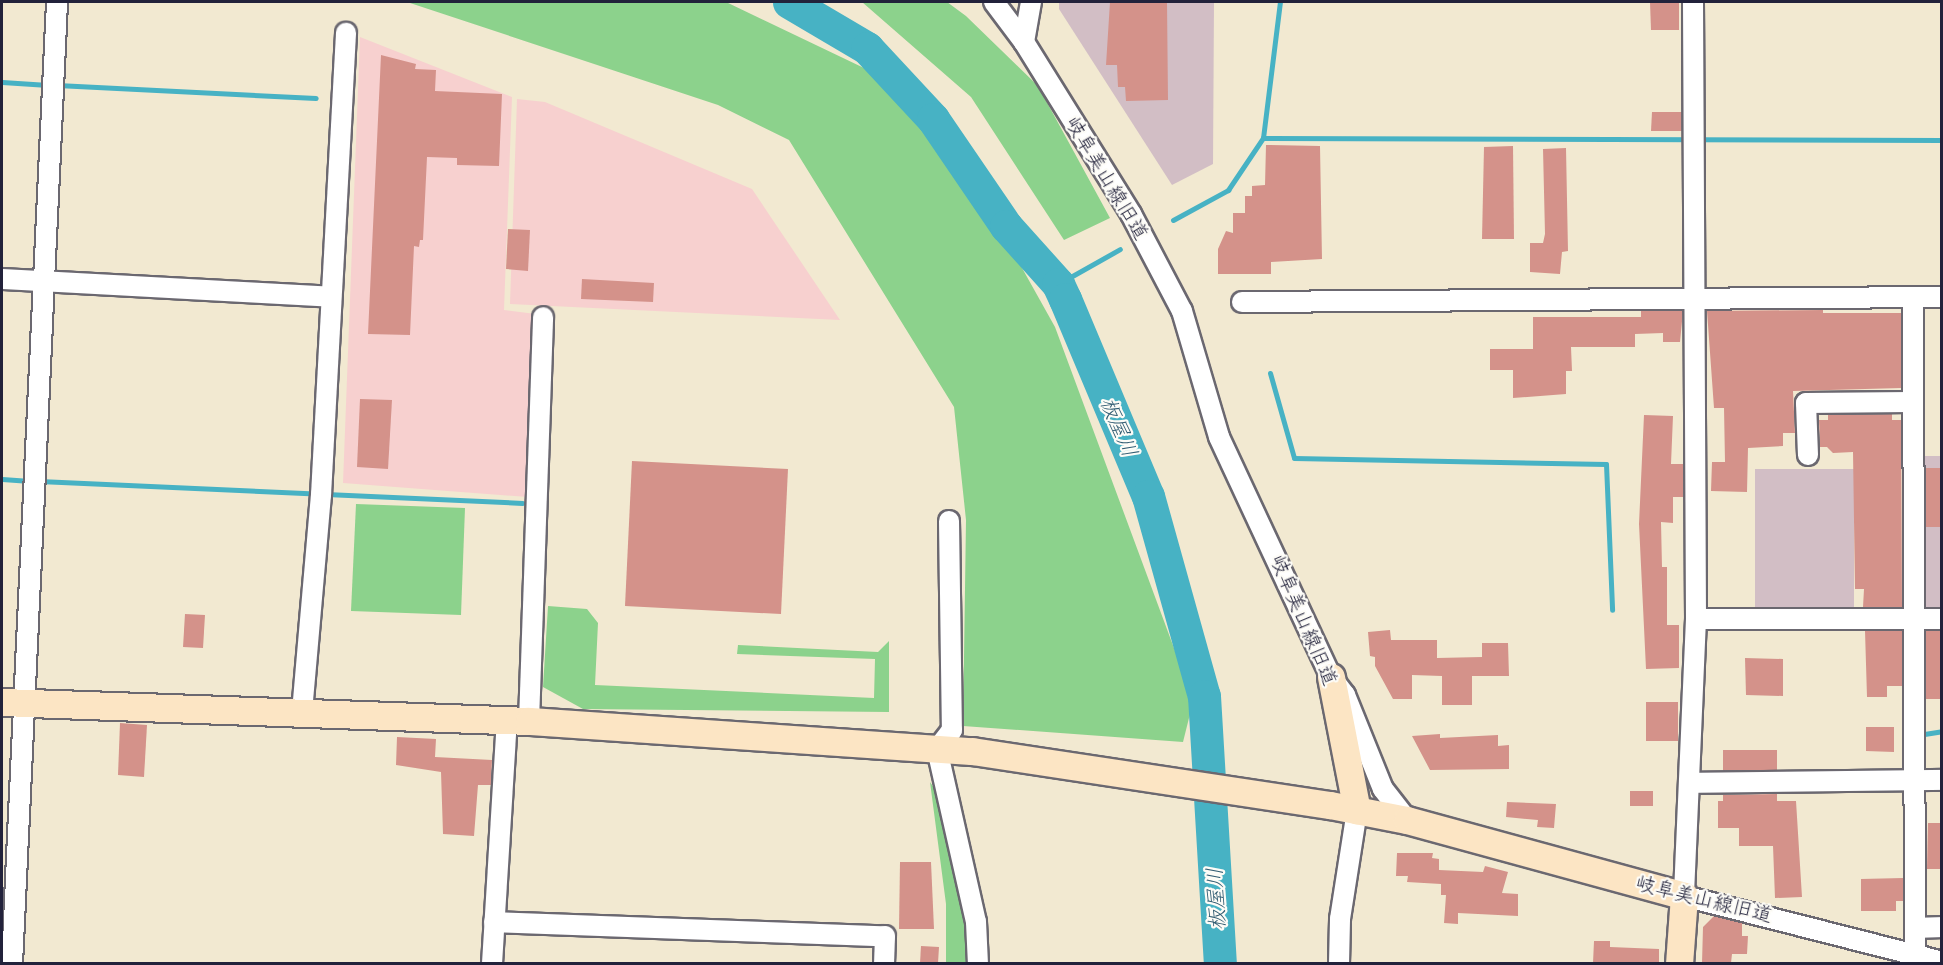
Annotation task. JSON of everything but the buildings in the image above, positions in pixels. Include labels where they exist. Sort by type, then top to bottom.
[{"type":"street","points":[[12,963],[13,703],[47,281],[51,84],[57,2]]},
{"type":"street","name":"岐阜美山線旧道","points":[[994,2],[1024,42],[1131,214],[1182,311],[1220,437],[1331,677],[1357,811],[1407,820],[1916,959],[1941,962]]},
{"type":"street","points":[[1024,42],[1031,2]]},
{"type":"street","points":[[1679,963],[1684,896],[1695,619],[1697,299],[1693,2]]},
{"type":"street","points":[[302,712],[321,495],[346,33]]},
{"type":"street","points":[[2,279],[331,297]]},
{"type":"street","points":[[1913,297],[1911,402],[1916,959]]},
{"type":"street","points":[[1242,302],[1941,297]]},
{"type":"street","points":[[492,963],[494,922],[518,721],[543,316]]},
{"type":"street","points":[[1808,455],[1806,404],[1911,402]]},
{"type":"street","points":[[937,749],[952,730],[949,521]]},
{"type":"street","points":[[1695,619],[1941,619]]},
{"type":"street","points":[[1331,677],[1345,695],[1383,789],[1407,820]]},
{"type":"street","points":[[13,703],[518,721],[972,751],[1330,805],[1357,811],[1340,919],[1339,963]]},
{"type":"street","points":[[937,749],[976,922],[978,963]]},
{"type":"street","points":[[1689,783],[1941,780]]},
{"type":"street","points":[[494,922],[885,936],[884,963]]},
{"type":"street","points":[[1916,928],[1941,927]]},
{"type":"shaded area","points":[[1059,2],[1214,2],[1213,164],[1172,185],[1059,9]]},
{"type":"shaded area","points":[[360,37],[512,97],[504,310],[536,314],[528,497],[343,483]]},
{"type":"shaded area","points":[[517,99],[545,102],[752,189],[840,320],[510,304]]},
{"type":"shaded area","points":[[1921,456],[1941,456],[1941,611],[1921,611]]},
{"type":"shaded area","points":[[1755,469],[1854,469],[1854,616],[1755,616]]},
{"type":"green space","points":[[407,2],[726,2],[864,68],[921,123],[1017,259],[1055,327],[1181,667],[1191,710],[1183,742],[963,726],[966,520],[954,407],[789,140],[718,105]]},
{"type":"green space","points":[[862,2],[947,2],[966,16],[1038,86],[1110,218],[1064,240],[971,97]]},
{"type":"green space","points":[[356,504],[465,508],[461,615],[351,611]]},
{"type":"green space","points":[[548,606],[587,609],[598,623],[595,685],[874,698],[875,659],[737,654],[738,645],[878,652],[889,641],[889,712],[583,709],[543,687]]},
{"type":"green space","points":[[930,782],[945,804],[966,920],[969,963],[946,963],[946,904]]},
{"type":"waterway","name":"板屋川","points":[[789,2],[867,48],[933,119],[1006,226],[1058,284],[1065,299],[1148,496],[1204,696],[1220,964]]},
{"type":"waterway","points":[[1173,220],[1228,190],[1263,138],[1280,2]]},
{"type":"waterway","points":[[2,82],[48,85]]},
{"type":"waterway","points":[[57,85],[316,98]]},
{"type":"waterway","points":[[1263,138],[1942,140]]},
{"type":"waterway","points":[[1058,284],[1120,249]]},
{"type":"waterway","points":[[1270,373],[1294,458],[1606,464],[1612,610]]},
{"type":"waterway","points":[[2,479],[30,481]]},
{"type":"waterway","points":[[39,481],[522,503]]},
{"type":"waterway","points":[[1918,735],[1942,731]]}]
